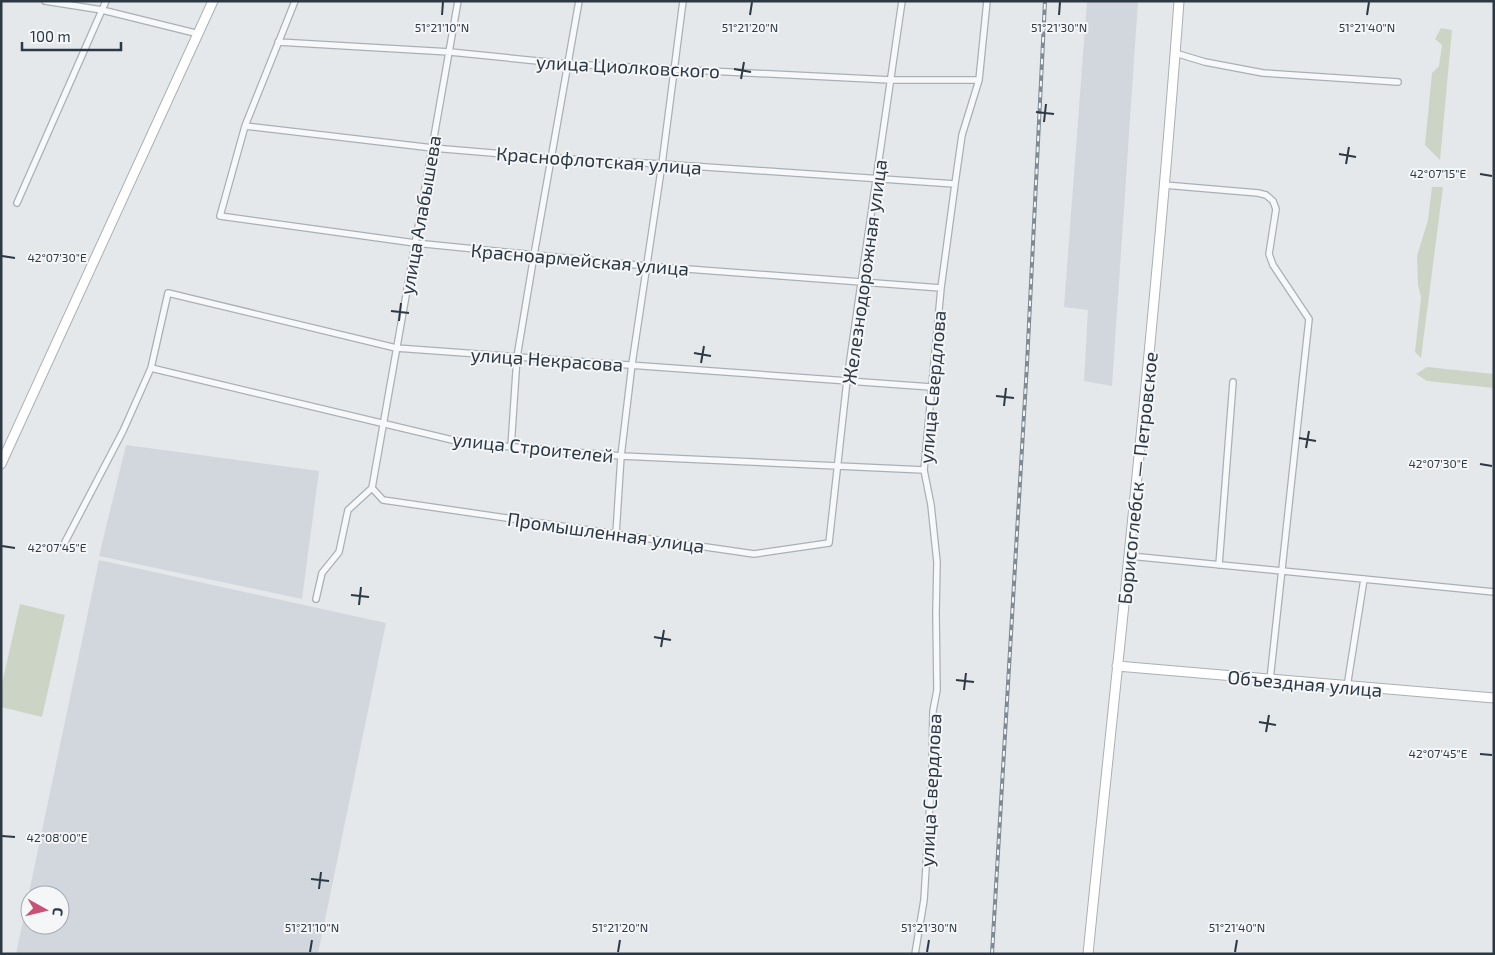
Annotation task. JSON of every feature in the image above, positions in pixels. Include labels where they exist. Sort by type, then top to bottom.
[{"type":"street","points":[[45,1],[102,10],[199,34]]},
{"type":"street","points":[[17,203],[106,1]]},
{"type":"street","points":[[1,464],[213,1]]},
{"type":"street","points":[[245,126],[294,1]]},
{"type":"street","name":"улица Алабышева","points":[[372,488],[382,422],[433,148],[458,1]]},
{"type":"street","points":[[510,447],[518,358],[534,255],[579,1]]},
{"type":"street","points":[[616,534],[621,456],[632,364],[662,164],[683,1]]},
{"type":"street","name":"Железнодорожная улица","points":[[829,542],[847,380],[902,1]]},
{"type":"street","name":"улица Свердлова","points":[[915,954],[924,900],[932,769],[933,711],[937,690],[937,562],[931,505],[924,470],[941,288],[962,135],[979,80],[987,1]]},
{"type":"street","name":"Борисоглебск — Петровское","points":[[1088,954],[1130,556],[1179,1]]},
{"type":"street","name":"улица Циолковского","points":[[278,42],[450,52],[568,64],[673,70],[891,80],[979,80]]},
{"type":"street","points":[[1175,53],[1205,62],[1263,73],[1398,82]]},
{"type":"street","name":"Краснофлотская улица","points":[[245,126],[433,148],[551,158],[955,184]]},
{"type":"street","name":"Красноармейская улица","points":[[245,126],[220,216],[415,243],[534,255],[647,266],[941,288]]},
{"type":"street","points":[[1164,185],[1258,193],[1266,195],[1273,201],[1276,209],[1270,254],[1273,265],[1309,319],[1270,680]]},
{"type":"street","name":"улица Некрасова","points":[[151,368],[168,293],[396,348],[931,387]]},
{"type":"street","points":[[65,542],[124,431],[151,368]]},
{"type":"street","name":"улица Строителей","points":[[151,368],[466,443],[621,456],[924,470]]},
{"type":"street","points":[[1219,565],[1233,382]]},
{"type":"street","points":[[316,599],[322,573],[339,552],[348,510],[372,488]]},
{"type":"street","name":"Промышленная улица","points":[[372,488],[383,500],[754,554],[829,542]]},
{"type":"street","points":[[1130,556],[1494,592]]},
{"type":"street","points":[[1348,687],[1364,579]]},
{"type":"street","name":"Объездная улица","points":[[1117,666],[1494,698]]},
{"type":"shaded area","points":[[1087,1],[1138,1],[1112,386],[1084,381],[1088,310],[1064,307]]},
{"type":"shaded area","points":[[126,445],[319,471],[302,599],[99,556]]},
{"type":"shaded area","points":[[99,560],[386,623],[318,954],[16,954],[20,935],[70,935],[70,885],[31,885]]},
{"type":"green space","points":[[1441,28],[1452,30],[1440,160],[1425,145],[1432,73],[1439,66],[1442,45],[1435,39]]},
{"type":"green space","points":[[1432,187],[1443,187],[1421,358],[1415,352],[1421,297],[1418,285],[1417,256],[1428,220]]},
{"type":"green space","points":[[1427,367],[1494,374],[1494,388],[1427,381],[1416,374]]},
{"type":"green space","points":[[20,604],[65,615],[42,717],[1,707],[1,688]]},
{"type":"railway","points":[[992,954],[1027,364],[1045,1]]}]
